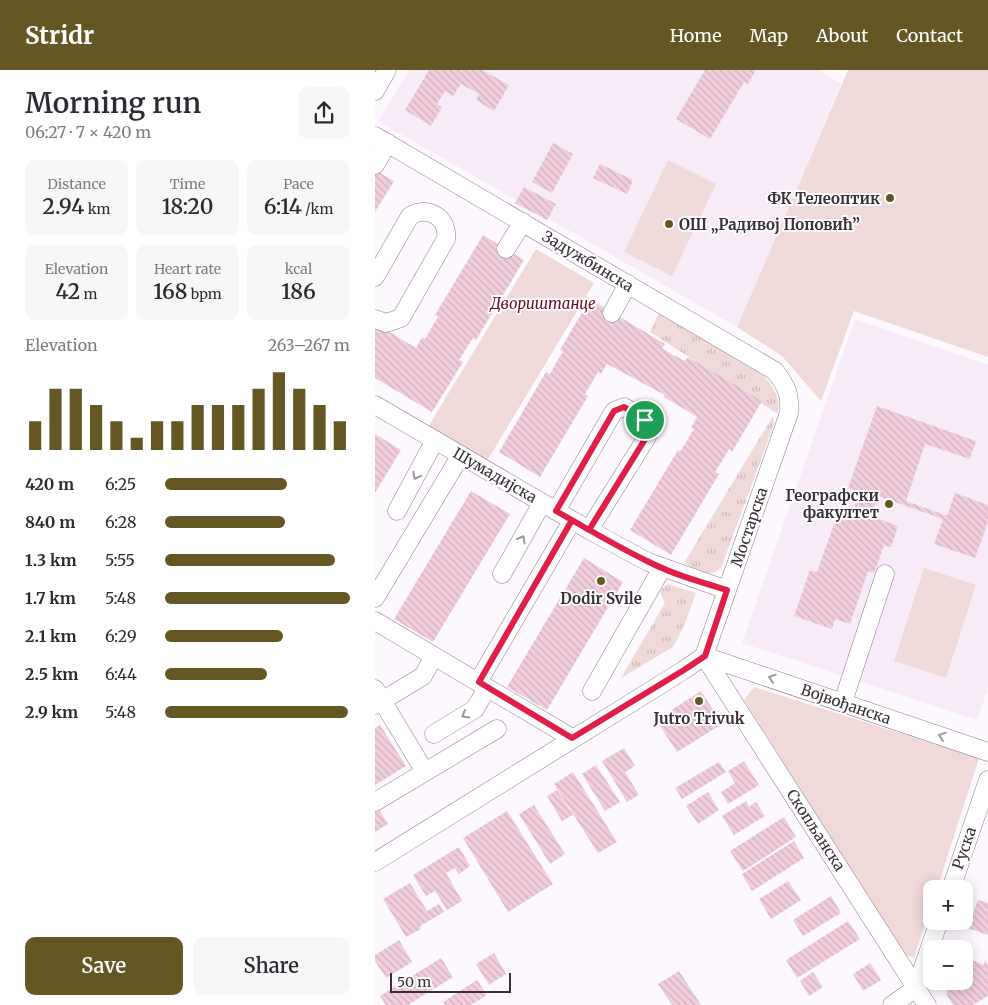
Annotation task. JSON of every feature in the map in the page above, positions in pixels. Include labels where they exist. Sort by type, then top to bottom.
[{"type":"street","points":[[375,90],[387,70]]},
{"type":"street","points":[[375,166],[381,139]]},
{"type":"street","name":"Задужбинска","points":[[381,139],[775,372],[785,385],[790,398]]},
{"type":"street","points":[[375,277],[410,216],[420,212],[431,212],[441,218],[446,228],[446,239],[401,318],[386,323],[375,319]]},
{"type":"street","points":[[506,249],[523,222]]},
{"type":"street","points":[[612,312],[627,284]]},
{"type":"street","name":"Мостарска","points":[[705,656],[789,413],[790,398]]},
{"type":"street","name":"Шумадијска","points":[[375,405],[549,507],[648,562],[727,590]]},
{"type":"street","points":[[502,574],[614,411],[624,407],[645,420],[648,428],[647,436],[589,530]]},
{"type":"street","points":[[397,511],[435,440]]},
{"type":"street","points":[[375,598],[461,455]]},
{"type":"street","points":[[434,734],[475,709],[483,685],[572,520]]},
{"type":"street","points":[[592,691],[662,568]]},
{"type":"street","points":[[843,702],[885,574]]},
{"type":"street","points":[[375,621],[572,738]]},
{"type":"street","points":[[425,772],[377,699],[423,676],[435,656]]},
{"type":"street","points":[[375,862],[705,656]]},
{"type":"street","name":"Војвођанска","points":[[705,656],[988,752]]},
{"type":"street","name":"Скопљанска","points":[[705,656],[927,1005]]},
{"type":"street","points":[[375,802],[497,729]]},
{"type":"street","name":"Руска","points":[[954,880],[988,780]]},
{"type":"street","points":[[892,1005],[916,988],[936,930]]},
{"type":"shaded area","name":"ОШ „Радивој Поповић”","points":[[409,70],[820,70],[841,84],[737,327],[378,121]]},
{"type":"shaded area","name":"Географски факултет","points":[[855,319],[988,365],[988,688],[977,720],[742,643]]},
{"type":"green space","name":"ФК Телеоптик","points":[[848,70],[988,70],[988,357],[854,311],[821,401],[782,356],[737,327]]},
{"type":"green space","points":[[668,160],[716,184],[672,276],[624,252]]},
{"type":"green space","name":"Двориштанце","points":[[536,249],[594,283],[487,461],[428,427]]},
{"type":"green space","points":[[659,313],[759,372],[776,393],[779,406],[778,414],[650,332]]},
{"type":"green space","points":[[773,416],[774,424],[721,568],[707,573],[684,563]]},
{"type":"green space","points":[[924,568],[976,585],[946,678],[894,661]]},
{"type":"green space","points":[[668,584],[696,593],[684,626],[673,647],[621,678],[665,603],[660,591]]},
{"type":"green space","points":[[754,687],[979,758],[940,880],[923,880],[923,930],[914,957],[906,956],[744,700]]},
{"type":"building","points":[[429,70],[482,70],[509,85],[494,111],[476,100],[479,94],[461,84],[453,96],[445,91],[437,104],[442,107],[431,126],[405,110]]},
{"type":"building","points":[[705,70],[756,70],[748,84],[744,82],[710,139],[676,119]]},
{"type":"building","points":[[553,143],[573,154],[552,193],[532,182]]},
{"type":"building","points":[[600,164],[633,180],[627,194],[593,178]]},
{"type":"building","points":[[375,170],[394,181],[375,212]]},
{"type":"building","points":[[524,187],[556,204],[547,220],[515,203]]},
{"type":"building","points":[[483,235],[524,260],[476,340],[473,338],[459,360],[463,362],[432,412],[375,378],[375,326],[381,327],[416,348],[422,337],[425,339],[438,317],[435,315]]},
{"type":"building","points":[[590,299],[665,344],[662,348],[673,355],[685,361],[688,357],[762,401],[732,452],[729,449],[715,472],[719,474],[671,555],[630,530],[678,450],[680,452],[694,429],[691,428],[697,417],[664,397],[665,395],[607,364],[601,374],[598,372],[585,394],[588,396],[540,477],[499,452],[546,372],[550,374],[563,352],[560,350]]},
{"type":"building","points":[[877,406],[976,441],[970,459],[925,444],[906,501],[947,516],[955,493],[988,505],[988,522],[975,558],[934,544],[943,519],[878,496],[871,516],[898,526],[891,547],[884,545],[874,573],[868,571],[850,624],[835,619],[832,629],[794,616],[810,570],[817,572],[841,505],[854,509],[860,492],[848,488]]},
{"type":"building","points":[[375,434],[401,450],[375,493]]},
{"type":"building","points":[[471,491],[510,514],[433,642],[394,619]]},
{"type":"building","points":[[584,558],[623,582],[547,710],[507,687]]},
{"type":"building","points":[[701,691],[722,724],[677,752],[656,720]]},
{"type":"building","points":[[380,725],[406,766],[375,785],[375,728]]},
{"type":"building","points":[[624,748],[635,766],[625,772],[639,795],[627,802],[602,761]]},
{"type":"building","points":[[744,761],[759,785],[728,804],[721,792],[735,783],[728,771]]},
{"type":"building","points":[[719,762],[726,772],[682,799],[675,788]]},
{"type":"building","points":[[596,765],[620,802],[605,811],[582,774]]},
{"type":"building","points":[[573,772],[617,842],[598,853],[554,784]]},
{"type":"building","points":[[557,790],[573,815],[562,821],[547,796]]},
{"type":"building","points":[[708,792],[719,810],[698,824],[686,806]]},
{"type":"building","points":[[746,801],[749,807],[756,802],[765,816],[734,835],[722,816]]},
{"type":"building","points":[[375,803],[388,824],[375,832]]},
{"type":"building","points":[[534,805],[565,854],[550,864],[519,814]]},
{"type":"building","points":[[507,811],[553,884],[508,912],[463,838]]},
{"type":"building","points":[[784,817],[796,837],[743,871],[730,851]]},
{"type":"building","points":[[794,841],[804,858],[752,891],[742,874]]},
{"type":"building","points":[[459,847],[470,866],[459,874],[455,868],[446,873],[462,901],[447,910],[435,891],[426,896],[413,875]]},
{"type":"building","points":[[788,881],[801,900],[771,919],[759,899]]},
{"type":"building","points":[[410,883],[427,911],[439,904],[444,912],[420,926],[421,929],[406,937],[383,899]]},
{"type":"building","points":[[831,896],[841,913],[803,936],[793,920]]},
{"type":"building","points":[[978,900],[988,903],[988,935],[973,930],[973,914]]},
{"type":"building","points":[[848,921],[860,939],[797,978],[786,960]]},
{"type":"building","points":[[399,940],[412,962],[386,978],[375,961],[375,955]]},
{"type":"building","points":[[494,953],[506,974],[489,985],[476,964]]},
{"type":"building","points":[[441,958],[453,977],[408,1005],[386,1005],[380,996]]},
{"type":"building","points":[[985,960],[988,965],[988,996],[973,1005],[953,1005],[946,990],[973,990],[973,961],[984,965]]},
{"type":"building","points":[[870,963],[881,980],[863,991],[853,974]]},
{"type":"building","points":[[679,971],[701,1005],[672,1005],[658,984]]},
{"type":"building","points":[[813,972],[823,987],[809,996],[800,981]]},
{"type":"building","points":[[477,980],[487,995],[471,1005],[445,1005],[443,1002]]},
{"type":"place","name":"ФК Телеоптик","points":[[890,198]]},
{"type":"place","name":"ОШ „Радивој Поповић”","points":[[669,224]]},
{"type":"place","name":"Географски факултет","points":[[889,504]]},
{"type":"place","name":"Dodir Svile","points":[[601,581]]},
{"type":"place","name":"Jutro Trivuk","points":[[699,701]]},
{"type":"route","points":[[645,420],[624,407],[614,411],[556,511],[572,520],[589,530],[648,562],[727,590],[705,656],[572,738],[479,682],[572,520],[589,530],[647,436],[648,428],[645,420]]}]
